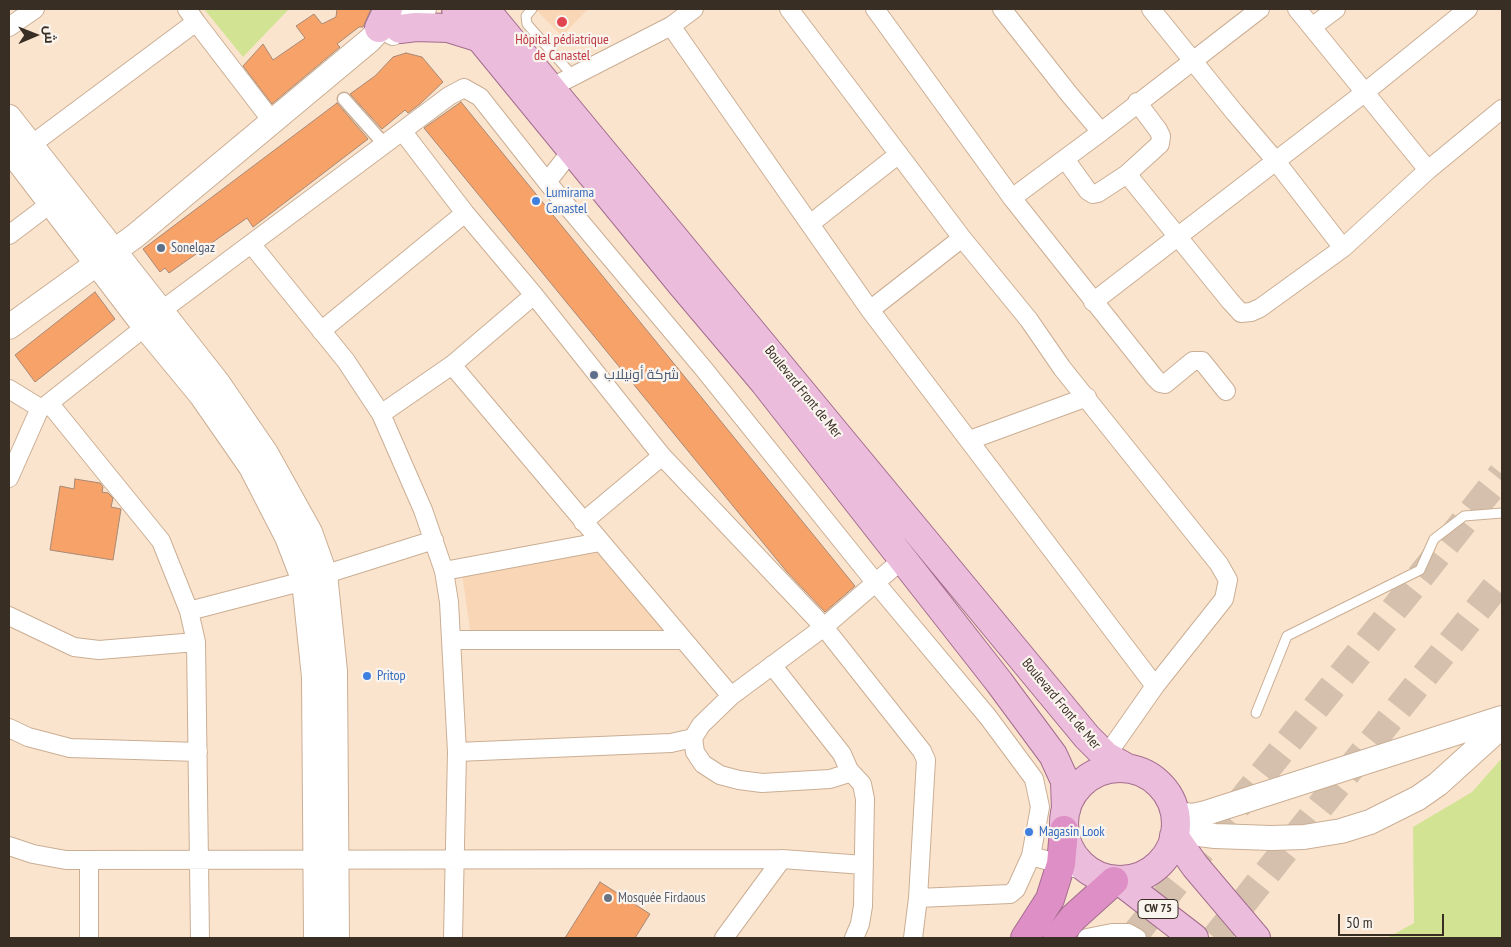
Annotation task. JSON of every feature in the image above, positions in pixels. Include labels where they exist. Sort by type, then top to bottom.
[{"type":"highway","points":[[1026,938],[1050,899],[1061,864],[1065,820]]},
{"type":"highway","points":[[1057,938],[1109,878]]},
{"type":"main road","points":[[9,327],[106,257],[272,121],[387,23],[424,9]]},
{"type":"main road","points":[[456,9],[764,382],[1053,755],[1065,781],[1065,820],[1073,855],[1109,878],[1140,876],[1156,867],[1168,853],[1175,827],[1193,816],[1502,718]]},
{"type":"main road","name":"Boulevard Front de Mer","points":[[485,9],[562,82],[1087,737],[1116,762]]},
{"type":"main road","points":[[387,23],[416,27],[448,28],[480,38]]},
{"type":"main road","points":[[9,117],[20,147],[50,204],[106,257]]},
{"type":"main road","points":[[20,147],[153,319],[218,382],[266,453],[310,532],[315,577],[335,671],[326,859],[316,938]]},
{"type":"main road","points":[[1175,827],[1215,836],[1304,837],[1331,833],[1362,824],[1418,798],[1438,784],[1502,726]]},
{"type":"main road","points":[[1065,820],[1072,795],[1082,782],[1096,773],[1111,768],[1116,762],[1140,772],[1163,789],[1175,827],[1195,866],[1256,938]]},
{"type":"main road","points":[[326,859],[337,938]]},
{"type":"main road","name":"CW 75","points":[[1109,878],[1194,938]]},
{"type":"street","points":[[9,27],[35,9]]},
{"type":"street","points":[[562,82],[671,26],[694,9]]},
{"type":"street","points":[[789,9],[962,238],[1029,320],[1062,368],[1219,564],[1228,580],[1224,599],[1155,686],[1116,762]]},
{"type":"street","points":[[875,9],[1012,198],[1160,384],[1167,382],[1188,365],[1199,360],[1204,362],[1226,391]]},
{"type":"street","points":[[1002,9],[1069,94],[1102,132]]},
{"type":"street","points":[[1151,9],[1195,61],[1234,113],[1275,160],[1342,248]]},
{"type":"street","points":[[1012,198],[1102,132],[1137,102],[1195,61],[1260,9]]},
{"type":"street","points":[[1297,9],[1428,170]]},
{"type":"street","points":[[1312,27],[1336,9]]},
{"type":"street","points":[[1093,302],[1364,93],[1468,9]]},
{"type":"street","points":[[20,147],[192,15],[272,121]]},
{"type":"street","points":[[671,26],[870,310],[1155,686]]},
{"type":"street","points":[[9,478],[45,405],[153,319],[449,96],[464,88],[480,97],[547,182],[703,368],[874,582],[988,717],[1034,778],[1040,807],[1031,856],[1016,889],[1010,894],[918,898]]},
{"type":"street","points":[[344,100],[384,145]]},
{"type":"street","points":[[1065,159],[1088,191],[1093,194],[1098,193],[1126,174],[1160,144],[1161,136],[1158,130],[1137,102]]},
{"type":"street","points":[[1126,174],[1241,313],[1260,308],[1342,248],[1428,170],[1502,109]]},
{"type":"street","points":[[403,132],[465,213],[534,294],[662,456],[824,627],[925,755],[918,898],[913,938]]},
{"type":"street","points":[[547,182],[572,150]]},
{"type":"street","points":[[810,224],[899,154]]},
{"type":"street","points":[[9,235],[50,204]]},
{"type":"street","points":[[321,331],[465,213]]},
{"type":"street","points":[[870,310],[962,238]]},
{"type":"street","points":[[252,245],[346,361],[381,414],[423,510],[444,571],[449,602],[457,752],[453,938]]},
{"type":"street","points":[[381,414],[452,365],[534,294]]},
{"type":"street","points":[[452,365],[731,696]]},
{"type":"street","points":[[9,389],[45,405],[161,541],[189,610],[196,642],[200,938]]},
{"type":"street","points":[[970,440],[1087,397]]},
{"type":"street","points":[[583,522],[662,456]]},
{"type":"street","points":[[189,610],[315,577],[434,540]]},
{"type":"street","points":[[444,571],[600,542]]},
{"type":"street","points":[[849,770],[842,777],[830,779],[762,783],[740,780],[720,775],[703,764],[695,752],[693,738],[701,725],[731,696],[824,627],[903,559]]},
{"type":"street","points":[[9,616],[74,647],[99,650],[196,642]]},
{"type":"street","points":[[451,640],[683,640]]},
{"type":"street","points":[[772,665],[842,754],[849,770],[862,784],[865,799],[863,906],[860,924],[854,938]]},
{"type":"street","points":[[9,728],[28,736],[70,748],[198,752]]},
{"type":"street","points":[[457,752],[671,743],[693,738]]},
{"type":"street","points":[[9,846],[33,854],[66,860],[782,859],[864,865]]},
{"type":"street","points":[[1031,856],[1109,878]]},
{"type":"street","points":[[724,938],[782,859]]},
{"type":"street","points":[[89,938],[90,860]]},
{"type":"street","points":[[1088,938],[1112,932],[1128,933],[1137,938]]},
{"type":"lane","points":[[532,9],[526,16],[527,24],[562,82]]},
{"type":"lane","points":[[1256,713],[1287,636],[1420,570],[1434,540],[1464,516],[1502,513]]},
{"type":"shaded area","name":"Hôpital pédiatrique de Canastel","points":[[535,9],[588,9],[562,36]]},
{"type":"shaded area","points":[[594,549],[669,634],[470,630],[462,573]]},
{"type":"green space","points":[[204,9],[289,9],[243,57]]},
{"type":"green space","points":[[1502,758],[1502,938],[1387,938],[1414,923],[1413,827],[1472,792]]},
{"type":"building","points":[[337,9],[371,9],[363,27],[359,27],[337,44],[340,47],[272,104],[243,66],[263,44],[273,60],[305,38],[296,26],[314,14],[322,24],[336,17]]},
{"type":"building","points":[[406,53],[422,57],[443,82],[420,104],[408,113],[405,110],[382,129],[350,94],[375,76],[393,57]]},
{"type":"building","points":[[461,102],[855,586],[825,612],[787,572],[424,128]]},
{"type":"building","points":[[337,103],[368,139],[253,227],[247,218],[169,273],[165,268],[160,272],[143,249]]},
{"type":"building","points":[[95,292],[115,319],[35,382],[15,355]]},
{"type":"building","points":[[75,479],[100,483],[103,487],[102,492],[108,493],[113,498],[111,507],[121,509],[113,560],[50,550],[60,486],[74,489]]},
{"type":"building","name":"Mosquée Firdaous","points":[[600,882],[650,914],[635,938],[565,938]]},
{"type":"tunnel","points":[[1132,938],[1502,474]]},
{"type":"tunnel","points":[[1215,938],[1502,579]]},
{"type":"place","name":"Hôpital pédiatrique de Canastel","points":[[562,22]]},
{"type":"place","name":"Lumirama Canastel","points":[[536,201]]},
{"type":"place","name":"Sonelgaz","points":[[161,248]]},
{"type":"place","name":"شركة أونيلاب","points":[[594,375]]},
{"type":"place","name":"Pritop","points":[[367,676]]},
{"type":"place","name":"Magasin Look","points":[[1029,832]]},
{"type":"place","name":"Mosquée Firdaous","points":[[608,898]]}]
